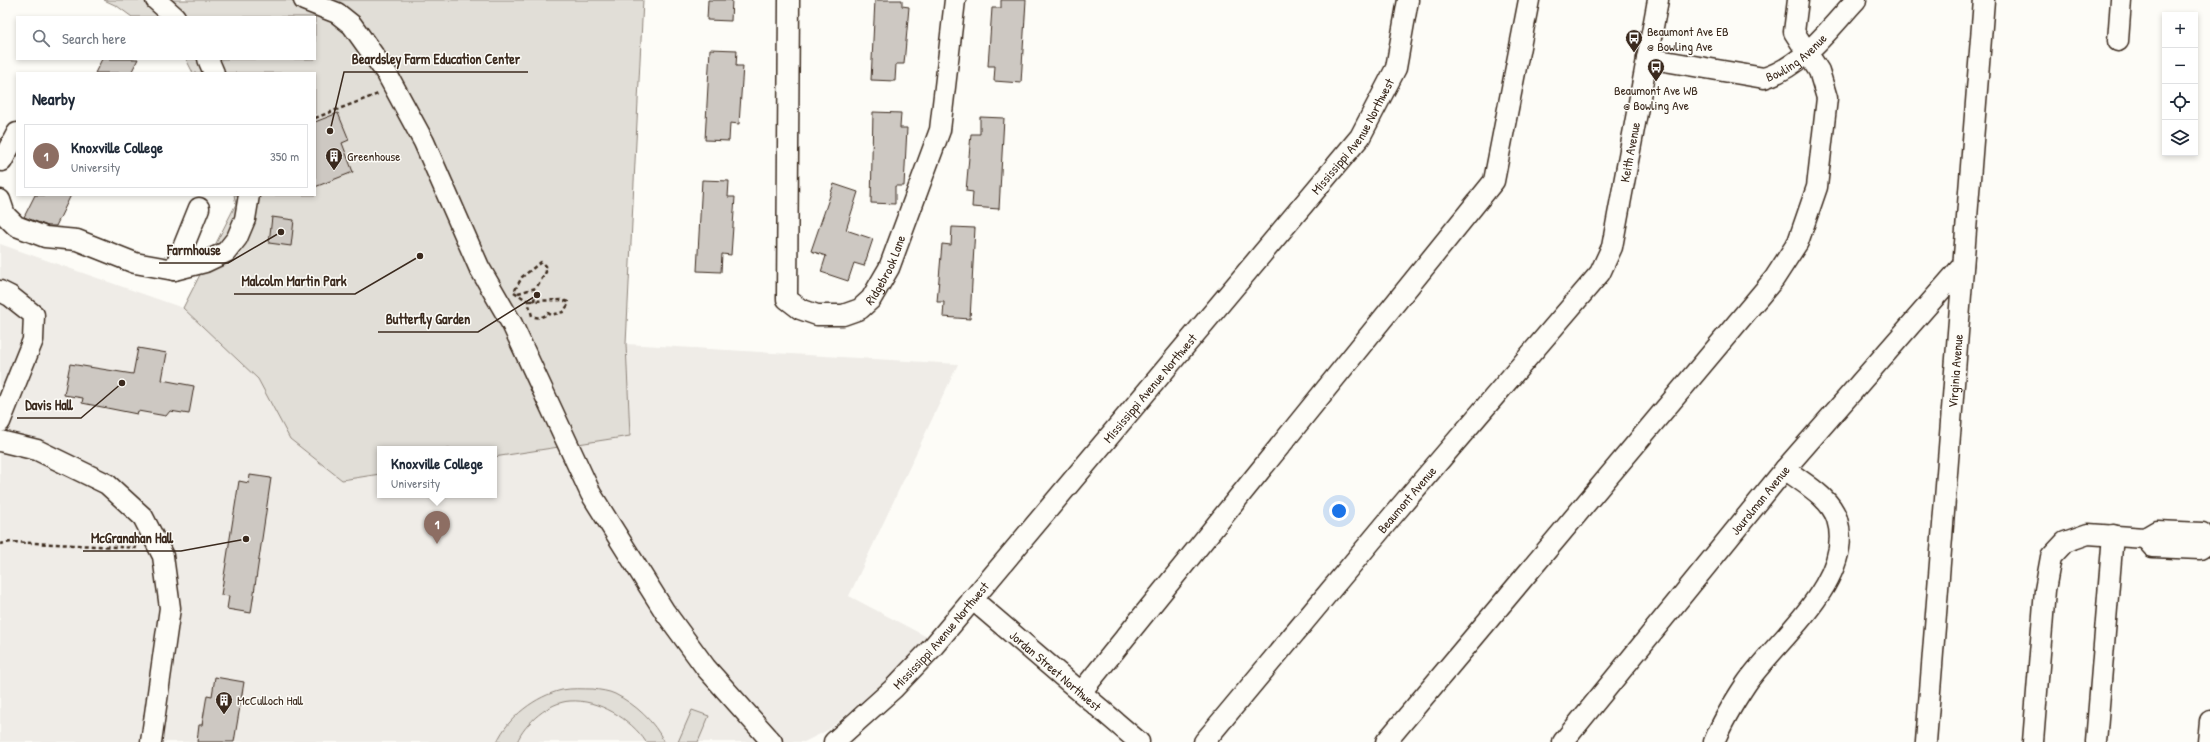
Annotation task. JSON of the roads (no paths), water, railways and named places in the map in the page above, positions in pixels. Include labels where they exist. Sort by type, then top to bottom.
[{"type":"street","points":[[156,0],[174,16]]},
{"type":"street","points":[[304,0],[337,13],[352,25],[387,74],[424,142],[479,267],[515,330],[591,494],[665,612],[701,662],[772,742]]},
{"type":"street","name":"Ridgebrook Lane","points":[[789,0],[787,299],[800,309],[817,315],[843,315],[860,309],[871,299],[889,268],[940,130],[955,0]]},
{"type":"street","name":"Mississippi Avenue Northwest","points":[[834,742],[893,689],[932,648],[1360,137],[1396,68],[1408,0]]},
{"type":"street","points":[[1082,691],[1494,181],[1529,0]]},
{"type":"street","name":"Keith Avenue","points":[[1608,256],[1612,247],[1658,0]]},
{"type":"street","points":[[1386,742],[1774,279],[1798,242],[1817,187],[1827,98],[1819,71],[1806,53],[1794,32],[1798,0]]},
{"type":"street","name":"Bowling Avenue","points":[[1647,58],[1764,78],[1780,73],[1806,53],[1856,0]]},
{"type":"street","name":"Virginia Avenue","points":[[1926,742],[1984,0]]},
{"type":"street","points":[[2118,41],[2121,0]]},
{"type":"street","points":[[208,60],[214,72]]},
{"type":"street","points":[[1,166],[16,135]]},
{"type":"street","points":[[0,200],[5,215],[16,226],[45,237],[77,240],[135,263],[174,270],[205,262],[226,252],[237,238],[245,218],[249,196]]},
{"type":"street","points":[[174,270],[199,208]]},
{"type":"street","name":"Beaumont Avenue","points":[[1204,742],[1394,514],[1600,273],[1608,256]]},
{"type":"street","name":"Jourolman Avenue","points":[[1564,742],[1785,469],[1963,265]]},
{"type":"street","points":[[0,292],[10,296],[34,315],[33,340],[0,422]]},
{"type":"street","points":[[0,441],[37,450],[107,484],[143,517],[163,556],[170,608],[151,742]]},
{"type":"street","points":[[1714,742],[1747,683],[1815,601],[1835,568],[1840,539],[1837,519],[1827,502],[1785,469]]},
{"type":"street","points":[[2033,742],[2045,590],[2051,557],[2065,542],[2088,534],[2145,538],[2153,546],[2200,549],[2209,542]]},
{"type":"street","points":[[2096,742],[2113,535]]},
{"type":"street","name":"Jordan Street Northwest","points":[[972,599],[1082,691],[1139,742]]},
{"type":"street","points":[[2208,742],[2210,721]]},
{"type":"place","name":"Beaumont Ave EB @ Bowling Ave","points":[[1634,53]]},
{"type":"place","name":"Beaumont Ave WB @ Bowling Ave","points":[[1656,82]]},
{"type":"place","name":"Beardsley Farm Education Center","points":[[330,131]]},
{"type":"place","name":"Greenhouse","points":[[334,171]]},
{"type":"place","name":"Farmhouse","points":[[281,232]]},
{"type":"place","name":"Malcolm Martin Park","points":[[420,256]]},
{"type":"place","name":"Butterfly Garden","points":[[537,295]]},
{"type":"place","name":"Davis Hall","points":[[122,383]]},
{"type":"place","name":"McGranahan Hall","points":[[246,539]]},
{"type":"place","name":"Knoxville College","points":[[437,544]]},
{"type":"place","name":"McCulloch Hall","points":[[224,715]]}]
